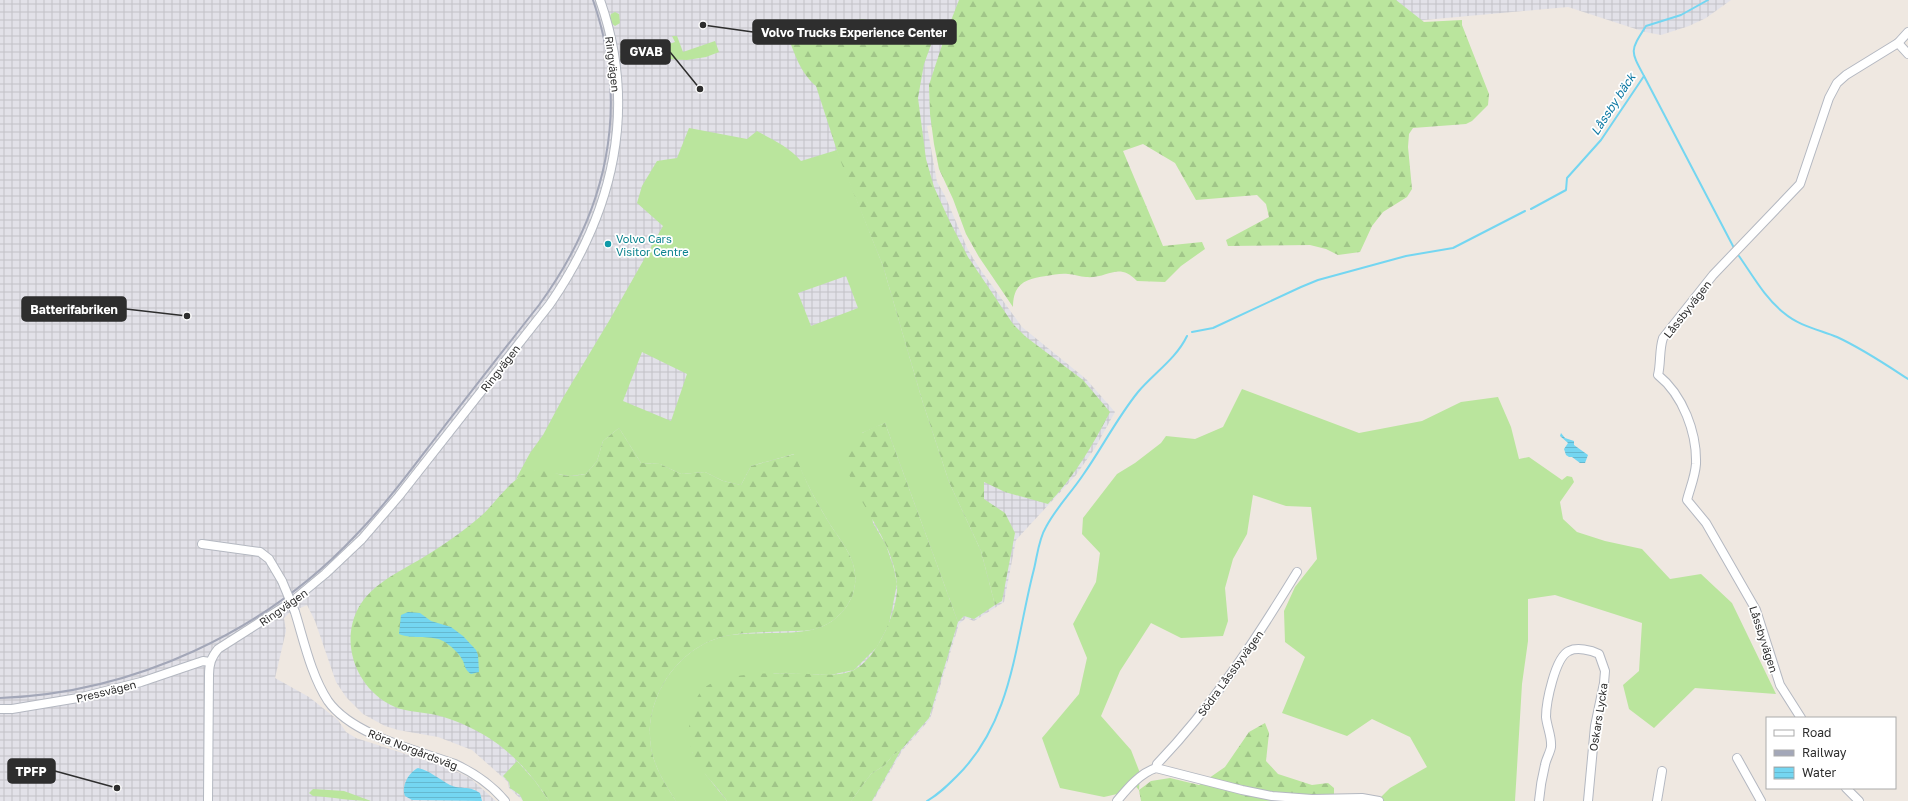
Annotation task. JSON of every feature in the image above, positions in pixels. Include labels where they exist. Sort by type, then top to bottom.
[{"type":"street","name":"Ringvägen","points":[[210,662],[218,649],[290,603],[326,574],[362,539],[391,506],[550,304],[570,274],[588,240],[602,205],[610,173],[616,134],[618,106],[616,72],[608,27],[600,0]]},
{"type":"street","name":"Låssbyvägen","points":[[1800,717],[1781,689],[1756,610],[1706,523],[1687,500],[1696,465],[1694,440],[1684,409],[1674,393],[1658,375],[1661,360],[1662,338],[1713,275],[1800,184],[1829,98],[1837,83],[1852,71],[1898,43],[1908,32]]},
{"type":"street","points":[[1898,43],[1908,54]]},
{"type":"street","name":"Röra Norgårdsväg","points":[[202,544],[260,552],[269,559],[282,581],[295,612],[316,678],[328,701],[351,723],[374,735],[455,764],[467,770],[483,780],[505,801]]},
{"type":"street","name":"Södra Låssbyvägen","points":[[1117,801],[1140,778],[1156,768],[1157,764],[1182,738],[1253,642],[1297,572]]},
{"type":"street","name":"Oskars Lycka","points":[[1539,801],[1546,762],[1551,749],[1551,741],[1546,717],[1552,683],[1560,660],[1565,654],[1569,651],[1580,650],[1599,654],[1605,671],[1603,690],[1595,726],[1588,801]]},
{"type":"street","name":"Pressvägen","points":[[0,708],[12,709],[78,698],[142,682],[203,661],[210,662]]},
{"type":"street","points":[[208,801],[210,662]]},
{"type":"street","points":[[1737,758],[1760,801]]},
{"type":"street","points":[[1156,768],[1242,790],[1272,796],[1312,799],[1362,798],[1379,801]]},
{"type":"street","points":[[1657,801],[1662,771]]},
{"type":"street","points":[[1847,789],[1859,801]]},
{"type":"shaded area","points":[[0,0],[1731,0],[1706,18],[1689,26],[1661,35],[1645,32],[1568,7],[1424,20],[1340,41],[927,126],[937,182],[945,196],[968,250],[980,269],[1022,327],[1086,379],[1115,412],[1095,448],[1076,475],[1016,540],[1004,602],[974,621],[966,618],[959,624],[930,719],[902,751],[873,801],[523,801],[509,788],[508,782],[472,750],[438,737],[398,730],[385,726],[363,714],[346,697],[336,682],[315,621],[307,605],[289,613],[284,618],[286,631],[275,678],[309,697],[338,720],[346,732],[356,738],[449,768],[470,778],[496,801],[0,801]]},
{"type":"green space","points":[[959,0],[1396,0],[1424,22],[1462,20],[1462,25],[1489,94],[1488,105],[1472,121],[1466,124],[1413,128],[1409,134],[1408,147],[1412,189],[1407,197],[1383,212],[1372,226],[1360,252],[1338,255],[1326,249],[1310,245],[1228,246],[1226,240],[1269,217],[1266,204],[1257,195],[1196,200],[1175,163],[1143,144],[1123,151],[1163,246],[1202,242],[1205,249],[1181,266],[1165,282],[1137,281],[1130,275],[1118,271],[1094,277],[1063,274],[1032,279],[1018,287],[1015,292],[1013,307],[979,257],[966,234],[953,199],[939,169],[934,144],[930,114],[929,85],[945,36]]},
{"type":"green space","points":[[615,12],[619,14],[620,23],[615,26],[611,22],[610,17],[611,14]]},
{"type":"green space","points":[[862,19],[935,34],[924,64],[918,98],[926,159],[934,187],[949,220],[968,257],[1013,324],[1026,337],[1083,380],[1110,412],[1082,460],[1066,483],[1048,504],[1005,492],[984,482],[984,499],[1005,513],[1015,533],[1002,601],[995,605],[981,551],[949,482],[922,400],[883,266],[839,157],[816,86],[805,74],[793,51],[785,27],[790,21],[809,28],[825,27]]},
{"type":"green space","points":[[672,36],[677,36],[683,52],[715,41],[719,52],[706,57],[687,60],[648,58],[628,64],[620,57],[623,52],[626,58],[675,42]]},
{"type":"green space","points":[[689,128],[747,139],[757,131],[786,148],[801,161],[837,150],[883,266],[922,400],[949,482],[981,551],[995,605],[974,619],[964,616],[958,622],[885,423],[862,433],[873,523],[886,545],[897,584],[889,624],[877,647],[854,670],[830,675],[774,673],[692,752],[706,775],[727,801],[676,801],[660,775],[652,754],[650,728],[653,710],[659,692],[669,675],[681,661],[696,649],[713,640],[731,635],[752,633],[787,633],[818,628],[838,617],[851,598],[854,591],[855,574],[850,556],[812,493],[794,454],[751,466],[741,485],[723,481],[705,472],[681,474],[660,464],[641,463],[619,428],[603,441],[597,461],[586,474],[569,476],[536,470],[516,479],[530,453],[543,435],[564,396],[663,226],[637,203],[642,186],[657,161],[677,158]],"holes":[[[846,276],[858,308],[811,326],[798,293]],[[642,352],[687,374],[671,421],[623,401]]]},
{"type":"green space","points":[[1242,389],[1359,433],[1422,421],[1461,402],[1498,397],[1511,427],[1519,459],[1529,457],[1562,480],[1567,476],[1572,477],[1574,482],[1560,502],[1563,519],[1577,532],[1605,541],[1642,549],[1670,579],[1701,574],[1732,603],[1776,694],[1695,688],[1654,728],[1629,709],[1623,685],[1639,671],[1642,623],[1555,595],[1528,599],[1528,641],[1522,684],[1515,801],[1377,801],[1390,788],[1427,767],[1410,737],[1372,719],[1347,736],[1282,713],[1305,657],[1285,642],[1284,611],[1295,587],[1317,559],[1311,507],[1286,506],[1253,495],[1247,534],[1233,559],[1225,588],[1228,621],[1223,636],[1181,638],[1151,623],[1120,671],[1101,716],[1131,750],[1140,773],[1139,790],[1130,780],[1117,794],[1104,797],[1060,788],[1042,738],[1079,694],[1087,658],[1073,624],[1096,582],[1100,553],[1082,534],[1083,518],[1117,474],[1135,463],[1161,443],[1166,436],[1195,439],[1223,427]]},
{"type":"green space","points":[[885,423],[958,622],[929,718],[901,750],[893,755],[885,765],[871,774],[851,801],[727,801],[698,765],[692,752],[689,731],[690,720],[693,706],[703,689],[710,684],[721,680],[745,675],[772,673],[832,675],[849,672],[863,664],[878,645],[885,632],[897,594],[895,570],[885,543],[857,492],[846,466],[843,453],[851,441],[856,437]]},
{"type":"green space","points":[[619,428],[641,463],[660,464],[681,474],[705,472],[723,481],[741,485],[751,466],[795,454],[816,501],[850,556],[855,574],[854,591],[847,605],[838,617],[825,625],[808,630],[746,633],[713,640],[696,649],[681,661],[669,675],[659,692],[653,710],[650,728],[651,747],[657,768],[676,801],[549,801],[515,758],[489,738],[456,721],[436,715],[400,709],[380,699],[359,674],[353,659],[351,644],[352,628],[356,612],[365,598],[377,586],[451,540],[481,516],[519,477],[535,470],[568,476],[586,474],[597,461],[603,441]]},
{"type":"green space","points":[[1265,723],[1269,733],[1266,761],[1278,774],[1312,785],[1328,783],[1334,788],[1334,801],[1141,801],[1139,790],[1151,781],[1170,778],[1199,785],[1225,767],[1249,732]]},
{"type":"green space","points":[[901,750],[872,801],[851,801],[871,774],[885,765],[893,755]]},
{"type":"green space","points":[[517,761],[535,781],[549,801],[523,801],[520,795],[510,788],[509,782],[503,776]]},
{"type":"green space","points":[[313,789],[344,791],[371,801],[313,796],[309,793]]},
{"type":"water","points":[[1561,433],[1565,438],[1574,441],[1574,445],[1588,455],[1585,463],[1580,463],[1572,457],[1566,455],[1564,449],[1568,443],[1560,436]]},
{"type":"water","points":[[408,612],[420,613],[431,621],[451,627],[463,636],[476,650],[478,655],[479,672],[471,674],[466,669],[459,655],[445,642],[434,638],[410,637],[399,634],[401,615]]},
{"type":"water","points":[[418,768],[430,773],[450,785],[468,788],[480,793],[482,801],[412,800],[405,796],[404,788],[409,776]]},
{"type":"waterway","name":"Låssby bäck","points":[[1531,209],[1566,190],[1567,178],[1601,140],[1644,76],[1636,61],[1634,51],[1637,41],[1646,26],[1681,15],[1708,0]]},
{"type":"waterway","points":[[1644,76],[1734,248]]},
{"type":"waterway","points":[[1192,332],[1213,328],[1318,280],[1406,256],[1453,248],[1525,211]]},
{"type":"waterway","points":[[1739,256],[1765,294],[1777,307],[1790,317],[1796,321],[1847,342],[1908,379]]},
{"type":"waterway","points":[[927,801],[939,793],[957,776],[975,755],[990,731],[1009,681],[1039,544],[1043,532],[1054,513],[1090,465],[1130,402],[1144,385],[1177,352],[1187,336]]},
{"type":"railway","points":[[0,698],[50,694],[99,684],[148,670],[194,651],[239,628],[281,601],[320,570],[356,535],[400,485],[539,305],[562,270],[581,234],[596,197],[605,159],[610,121],[610,81],[604,41],[593,0]]},
{"type":"place","name":"Volvo Trucks Experience Center","points":[[703,25]]},
{"type":"place","name":"GVAB","points":[[700,89]]},
{"type":"place","name":"Volvo Cars Visitor Centre","points":[[608,244]]},
{"type":"place","name":"Batterifabriken","points":[[187,316]]},
{"type":"place","name":"TPFP","points":[[117,788]]}]
